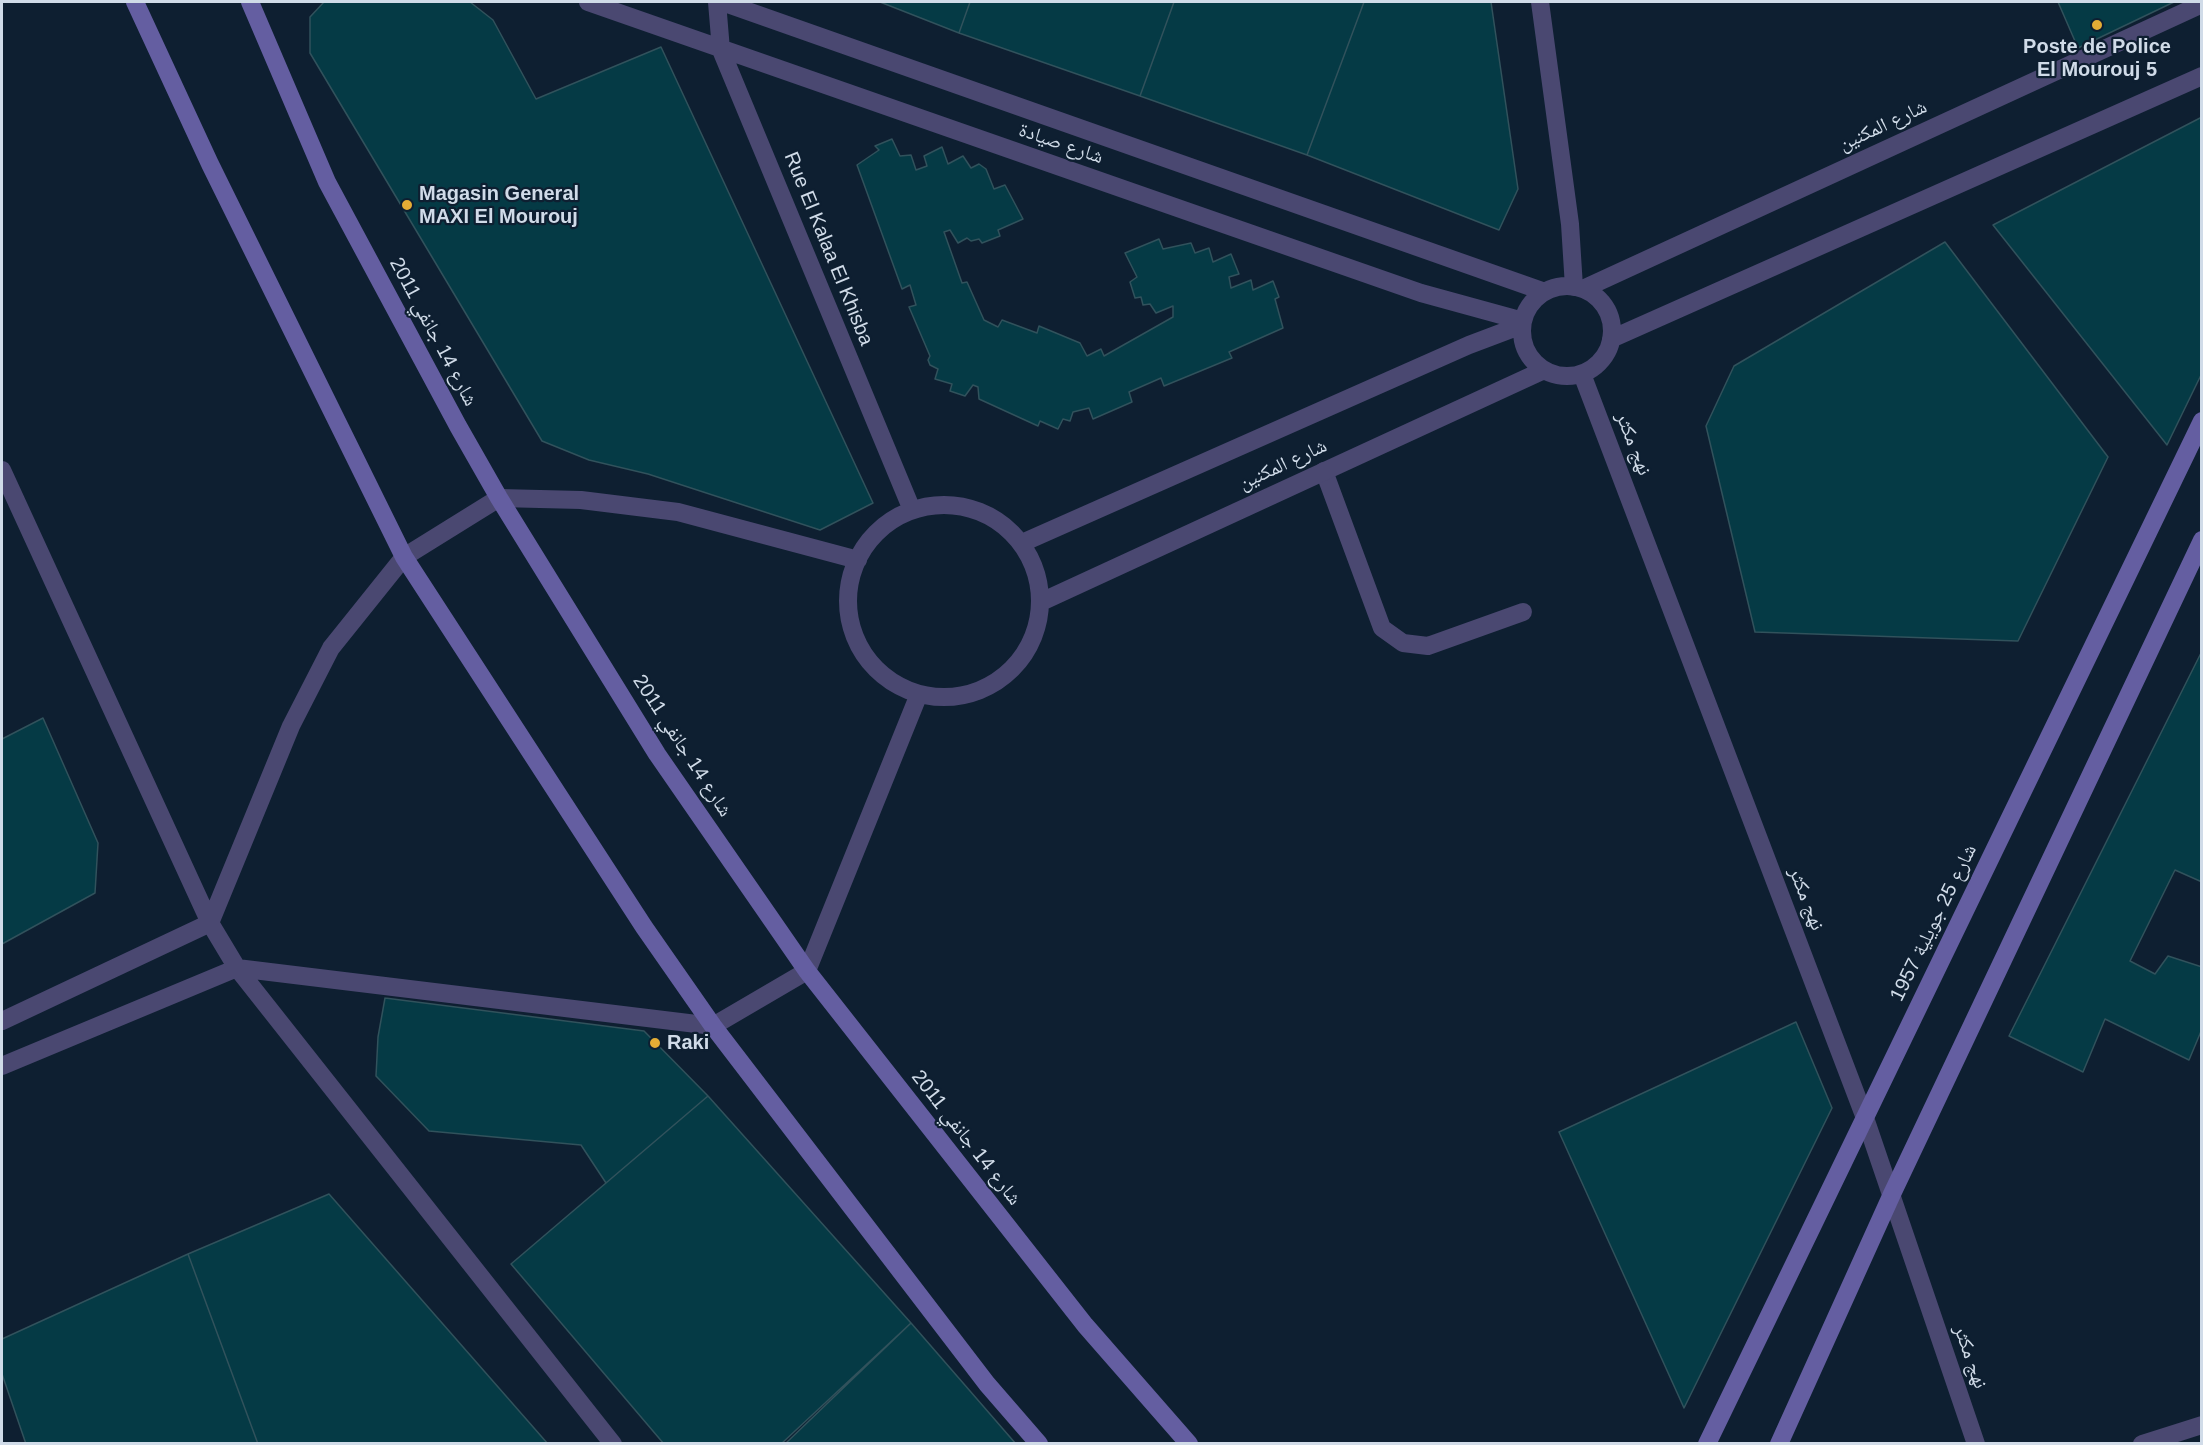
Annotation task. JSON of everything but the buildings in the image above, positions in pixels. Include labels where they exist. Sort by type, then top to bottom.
[{"type":"street","points":[[135,2],[210,164],[404,557],[644,927],[713,1026],[987,1384],[1039,1443]]},
{"type":"street","name":"شارع 14 جانفي 2011","points":[[250,2],[327,182],[499,498],[657,754],[807,971],[1085,1325],[1189,1443]]},
{"type":"street","name":"شارع صيادة","points":[[588,2],[1421,293],[1523,323]]},
{"type":"street","name":"Rue El Kalaa El Khisba","points":[[717,2],[721,50],[912,510]]},
{"type":"street","name":"شارع صيادة","points":[[722,2],[1545,292]]},
{"type":"street","points":[[1540,2],[1579,288]]},
{"type":"street","name":"شارع المكنين","points":[[1579,288],[2202,4]]},
{"type":"street","points":[[1611,339],[2202,76]]},
{"type":"street","points":[[1559,287],[1579,288],[1602,303],[1608,314],[1611,339],[1601,360],[1582,374],[1569,377],[1556,375],[1533,362],[1526,351],[1522,338],[1523,323],[1531,304],[1545,292],[1559,287]]},
{"type":"street","name":"شارع المكنين","points":[[1022,543],[1523,323]]},
{"type":"street","name":"شارع المكنين","points":[[1041,602],[1544,370]]},
{"type":"street","name":"نهج مكثر","points":[[1582,374],[1865,1118],[1976,1443]]},
{"type":"street","name":"شارع 25 جويلية 1957","points":[[1707,1443],[2202,421]]},
{"type":"street","points":[[2,470],[210,923],[237,968],[613,1443]]},
{"type":"street","points":[[1324,471],[1382,628],[1403,643],[1428,646],[1523,612]]},
{"type":"street","points":[[2,1021],[210,923],[291,726],[331,648],[404,557],[499,498],[581,500],[678,512],[858,560]]},
{"type":"street","points":[[942,504],[973,508],[1000,522],[1022,543],[1036,571],[1041,602],[1036,632],[1020,661],[996,684],[966,696],[933,698],[919,694],[902,689],[875,670],[856,644],[848,612],[849,579],[863,549],[885,524],[912,510],[942,504]]},
{"type":"street","points":[[1779,1443],[1892,1194],[2202,540]]},
{"type":"street","points":[[2,1066],[237,968],[713,1026],[807,971],[919,694]]},
{"type":"street","points":[[2142,1443],[2202,1425]]},
{"type":"place","name":"Poste de Police El Mourouj 5","points":[[2097,25]]},
{"type":"place","name":"Magasin General MAXI El Mourouj","points":[[407,205]]},
{"type":"place","name":"Raki","points":[[655,1043]]}]
